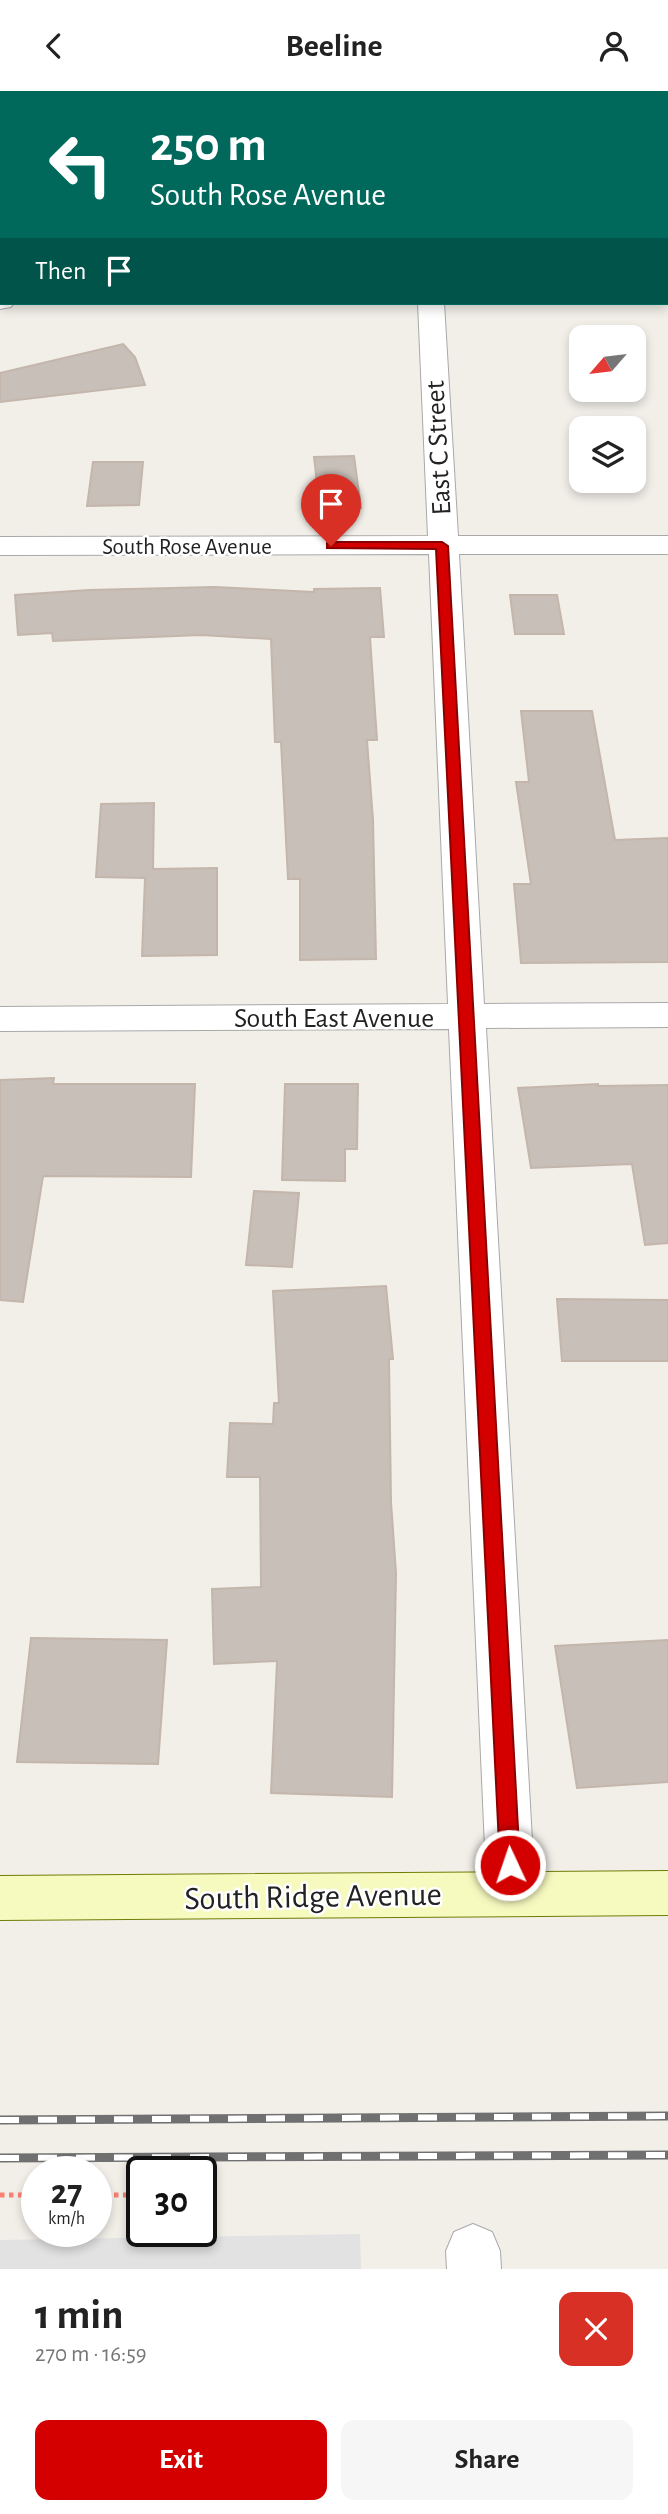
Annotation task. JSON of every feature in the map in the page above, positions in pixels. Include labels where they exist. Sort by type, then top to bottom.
[{"type":"street","name":"East C Street","points":[[430,305],[511,1893]]},
{"type":"street","name":"South Rose Avenue","points":[[0,546],[668,545]]},
{"type":"street","name":"South East Avenue","points":[[0,1019],[668,1015]]},
{"type":"street","name":"South Ridge Avenue","points":[[0,1898],[668,1893]]},
{"type":"path","points":[[0,2195],[21,2195]]},
{"type":"shaded area","points":[[360,2234],[361,2269],[0,2269],[0,2240],[21,2240],[21,2247],[112,2247],[112,2238],[126,2238],[126,2247],[217,2247],[217,2236]]},
{"type":"building","points":[[123,344],[135,357],[145,385],[0,402],[0,373]]},
{"type":"building","points":[[354,456],[361,508],[320,509],[314,457]]},
{"type":"building","points":[[93,462],[143,462],[139,505],[87,506]]},
{"type":"building","points":[[214,587],[314,592],[314,589],[380,588],[384,637],[370,637],[377,740],[367,740],[373,820],[376,959],[300,960],[300,879],[288,879],[281,742],[275,742],[271,639],[201,635],[53,641],[52,633],[18,635],[15,595]]},
{"type":"building","points":[[510,595],[557,595],[564,634],[515,634]]},
{"type":"building","points":[[521,711],[592,711],[615,840],[668,838],[668,962],[521,963],[514,884],[531,884],[516,782],[529,782]]},
{"type":"building","points":[[154,803],[153,869],[217,868],[217,955],[142,956],[145,878],[96,877],[101,804]]},
{"type":"building","points":[[54,1078],[53,1084],[195,1084],[191,1177],[43,1176],[23,1302],[0,1300],[0,1080]]},
{"type":"building","points":[[285,1084],[358,1084],[357,1149],[345,1149],[345,1181],[282,1180]]},
{"type":"building","points":[[598,1084],[668,1085],[668,1243],[645,1245],[632,1164],[531,1168],[518,1088]]},
{"type":"building","points":[[254,1191],[299,1193],[292,1267],[246,1265]]},
{"type":"building","points":[[386,1286],[393,1359],[389,1359],[391,1502],[396,1573],[392,1797],[271,1793],[277,1661],[214,1664],[212,1589],[261,1587],[260,1477],[227,1477],[230,1423],[273,1424],[274,1403],[279,1403],[273,1291]]},
{"type":"building","points":[[557,1299],[668,1300],[668,1361],[562,1361]]},
{"type":"building","points":[[31,1638],[167,1640],[158,1764],[17,1762]]},
{"type":"building","points":[[668,1640],[668,1782],[577,1788],[555,1646]]},
{"type":"railway","points":[[0,2120],[668,2116]]},
{"type":"railway","points":[[0,2158],[668,2155]]},
{"type":"route","points":[[331,546],[442,546],[510,1865]]}]
